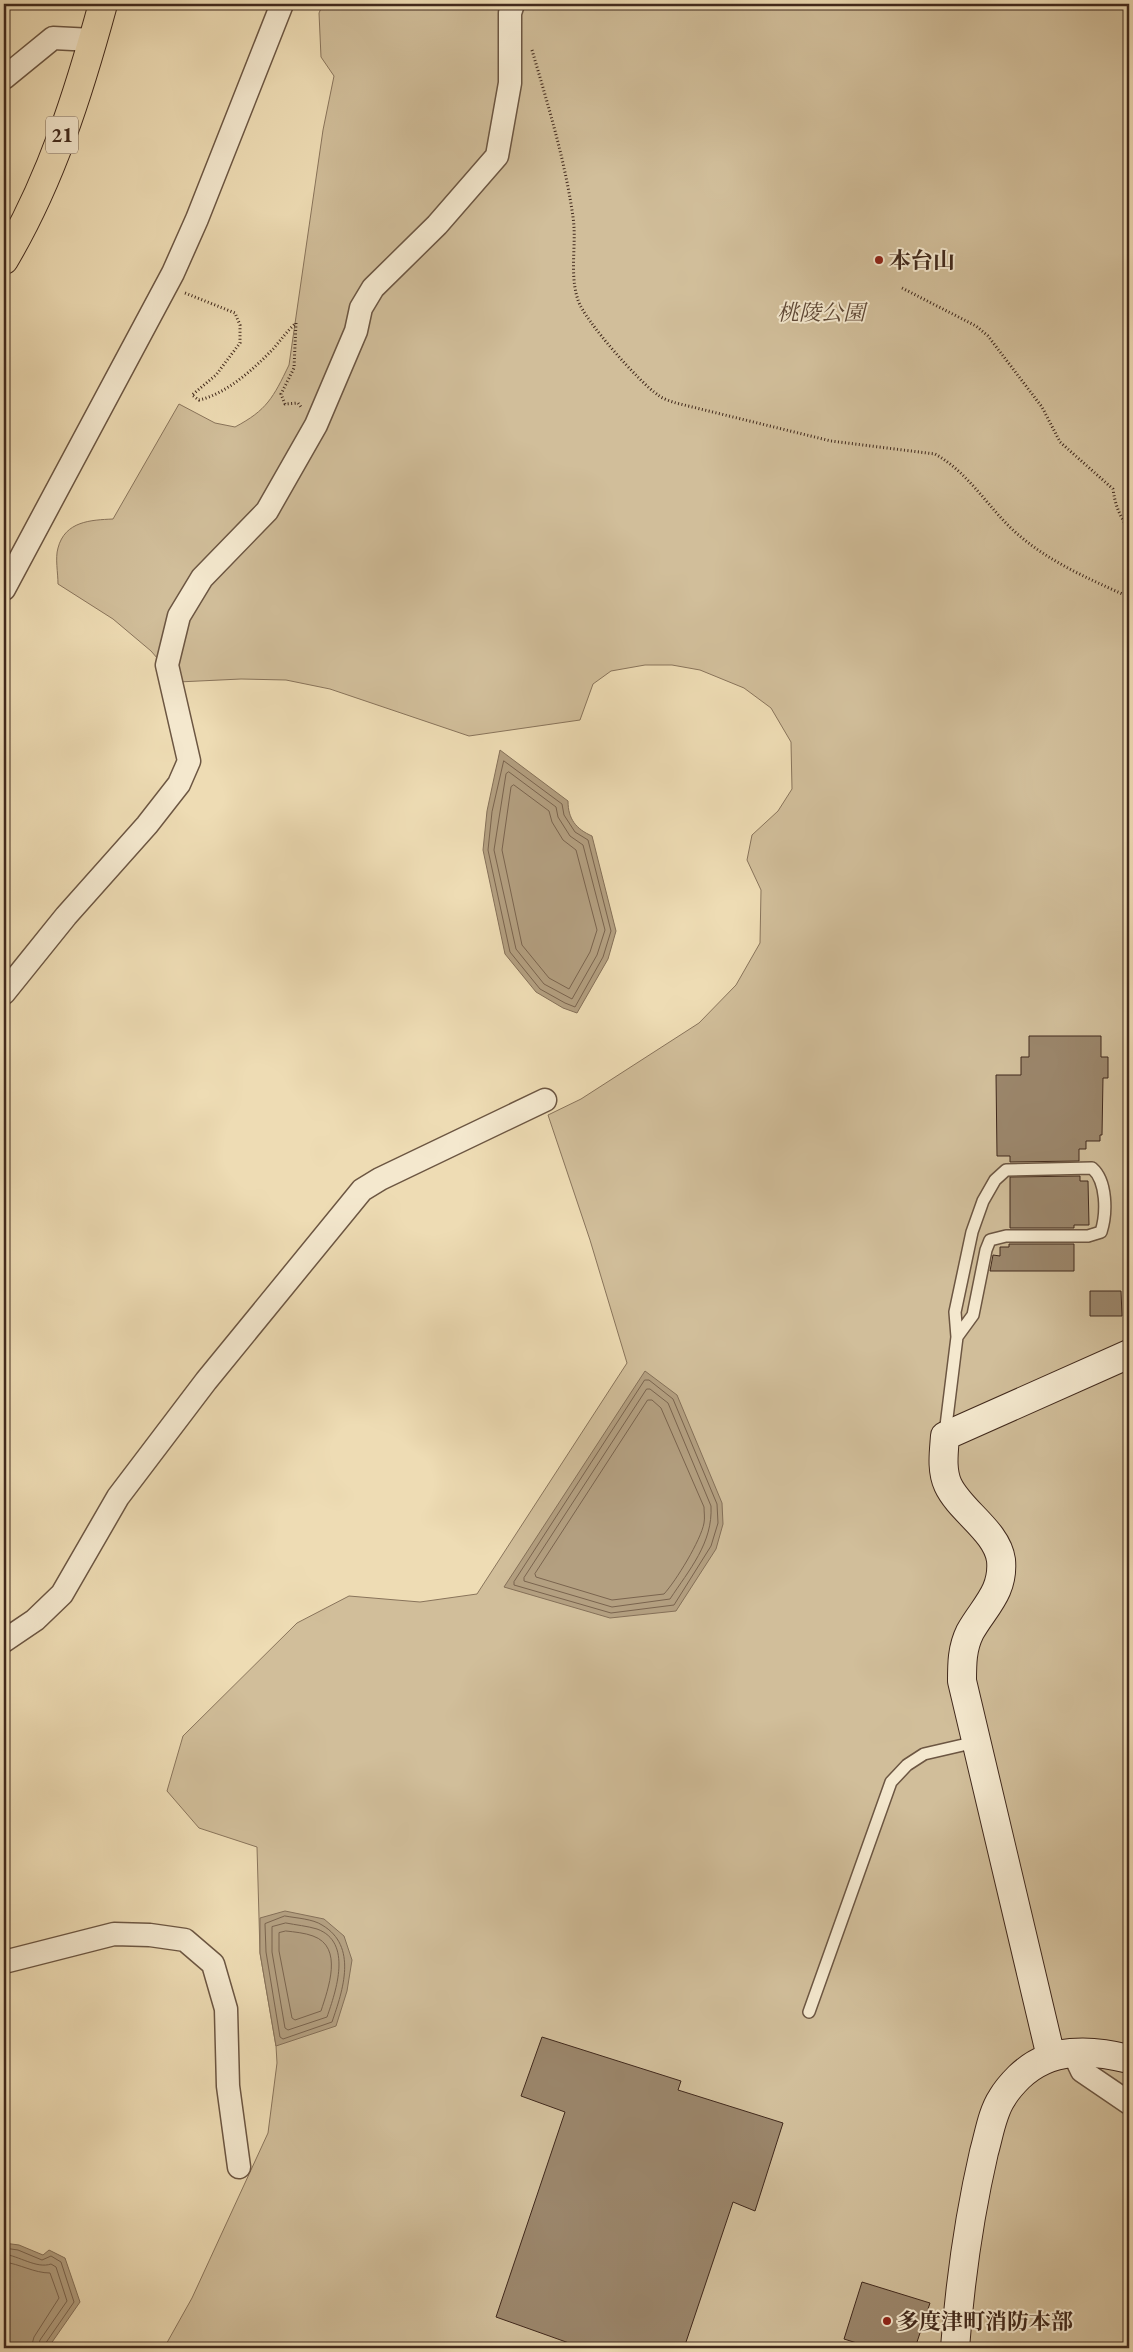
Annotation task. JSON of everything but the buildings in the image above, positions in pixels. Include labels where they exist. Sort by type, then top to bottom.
[{"type":"main road","name":"21","points":[[4,260],[25,224],[55,155],[103,4]]},
{"type":"street","points":[[4,589],[166,285],[197,219],[282,4]]},
{"type":"street","points":[[4,993],[66,916],[147,824],[179,784],[189,761],[167,665],[179,616],[202,578],[267,511],[313,430],[356,331],[361,308],[373,288],[436,225],[497,156],[510,83],[510,13],[513,4]]},
{"type":"street","points":[[4,78],[53,38],[93,40]]},
{"type":"street","points":[[4,1641],[35,1620],[62,1594],[118,1497],[206,1381],[362,1190],[380,1179],[544,1100]]},
{"type":"street","points":[[1129,1354],[945,1436],[944,1461],[948,1484],[961,1504],[988,1533],[1001,1559],[999,1586],[986,1610],[970,1632],[962,1656],[962,1681],[976,1742],[1062,2054],[1082,2071],[1129,2102]]},
{"type":"street","points":[[4,1962],[114,1934],[150,1935],[185,1940],[213,1964],[226,2009],[228,2086],[239,2167]]},
{"type":"street","points":[[955,2348],[960,2277],[976,2185],[990,2131],[1001,2099],[1019,2077],[1062,2054],[1104,2053],[1129,2059]]},
{"type":"lane","points":[[945,1436],[957,1337],[956,1312],[972,1232],[983,1201],[995,1180],[1006,1170],[1092,1168],[1099,1174],[1103,1184],[1104,1223],[1101,1232],[1088,1236],[1006,1236],[990,1240],[986,1250],[973,1315],[957,1337]]},
{"type":"lane","points":[[809,2012],[890,1782],[907,1765],[924,1754],[976,1742]]},
{"type":"path","points":[[531,46],[561,153],[573,218],[574,282],[578,301],[587,318],[643,383],[659,396],[676,403],[830,441],[936,454],[950,462],[962,473],[1015,532],[1072,571],[1129,597]]},
{"type":"path","points":[[166,285],[235,313],[240,325],[240,343],[216,375],[192,395],[199,400],[214,397],[230,386],[273,349],[296,323],[294,368],[281,394],[285,404],[298,403],[307,414],[313,430]]},
{"type":"path","points":[[902,288],[976,326],[988,336],[1042,408],[1060,442],[1113,489],[1114,502],[1129,529]]},
{"type":"green space","name":"桃陵公園","points":[[323,4],[1129,4],[1129,2348],[164,2348],[192,2298],[268,2133],[277,2063],[276,2046],[260,1953],[257,1847],[199,1828],[167,1791],[183,1736],[297,1623],[349,1596],[420,1602],[477,1594],[627,1363],[590,1240],[548,1115],[581,1099],[699,1023],[736,985],[760,943],[761,890],[747,860],[752,835],[778,811],[792,789],[791,742],[771,708],[744,688],[700,670],[672,665],[645,665],[611,671],[593,684],[580,720],[469,736],[330,689],[286,680],[241,679],[178,682],[151,651],[113,619],[58,584],[57,556],[61,539],[66,532],[80,524],[88,521],[113,519],[179,404],[215,423],[235,427],[262,409],[273,395],[289,365],[323,130],[334,76],[321,57],[319,13]]},
{"type":"water","points":[[500,750],[568,801],[571,818],[574,823],[592,836],[616,931],[608,959],[577,1013],[563,1008],[536,992],[505,954],[483,850],[487,811]]},
{"type":"water","points":[[645,1371],[677,1395],[722,1503],[723,1524],[716,1549],[676,1611],[610,1618],[504,1587]]},
{"type":"water","points":[[285,1911],[324,1919],[344,1936],[352,1960],[347,1991],[336,2026],[276,2046],[260,1953],[260,1918]]},
{"type":"water","points":[[4,2243],[19,2245],[43,2255],[49,2250],[65,2258],[80,2302],[48,2348],[4,2348]]},
{"type":"place","name":"本台山","points":[[879,260]]},
{"type":"place","name":"多度津町消防本部","points":[[887,2321]]}]
